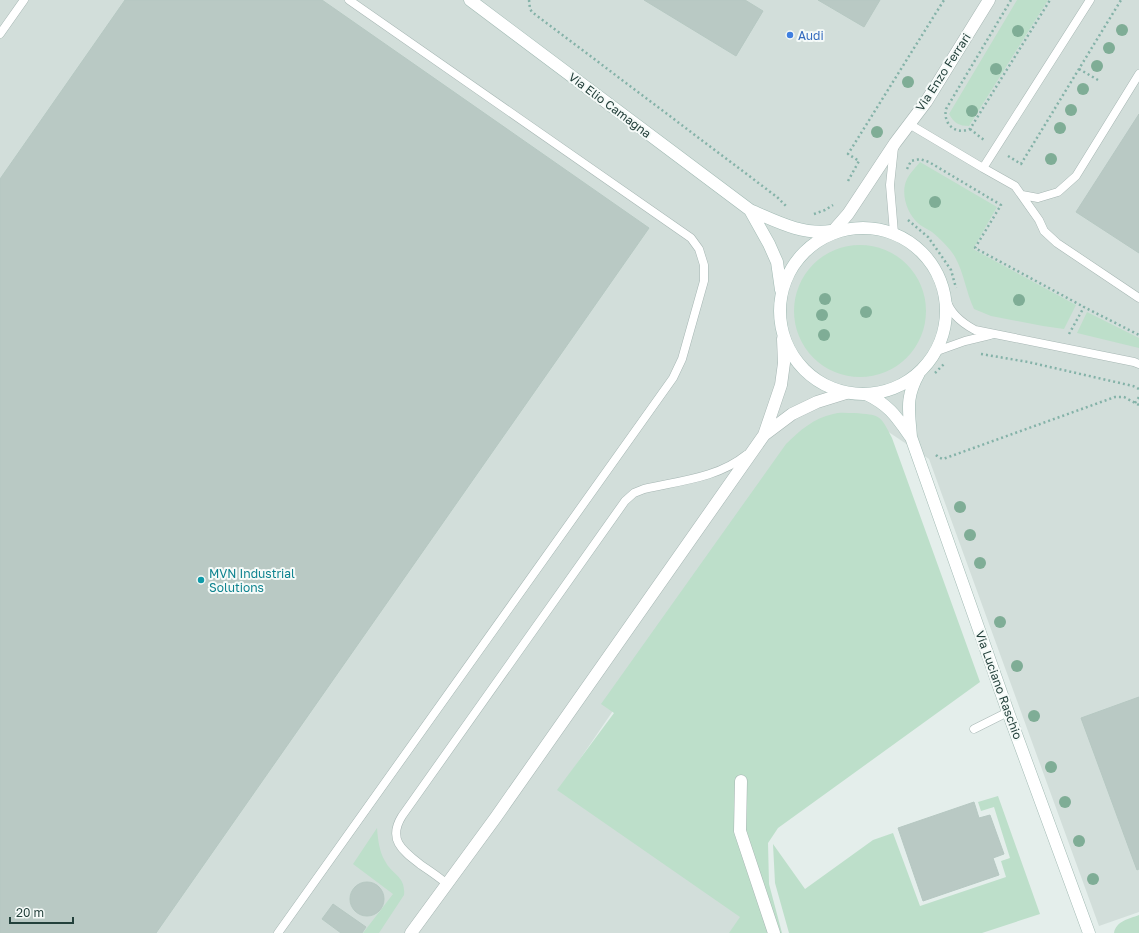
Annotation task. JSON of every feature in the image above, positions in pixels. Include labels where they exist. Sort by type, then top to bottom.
[{"type":"street","name":"Via Enzo Ferrari","points":[[834,230],[848,214],[895,143],[926,102],[989,0]]},
{"type":"street","name":"Via Elio Camagna","points":[[478,2],[750,210],[793,228],[816,232],[834,230]]},
{"type":"street","name":"Via Elio Camagna","points":[[750,210],[777,262],[781,290]]},
{"type":"street","name":"Via Luciano Raschio","points":[[919,373],[903,384],[885,391],[866,394],[846,393],[828,386],[807,373],[791,354],[783,339],[779,306],[781,290],[792,266],[803,252],[834,230],[874,228],[894,233],[914,244],[929,259],[940,278],[946,299],[946,325],[937,351],[919,373],[909,394],[911,437],[1008,712],[1089,933]]},
{"type":"street","points":[[764,435],[781,385],[784,363],[783,339]]},
{"type":"street","points":[[411,933],[505,804],[764,435],[792,414],[817,402],[846,393]]},
{"type":"street","name":"Via Luciano Raschio","points":[[866,394],[887,406],[911,437]]},
{"type":"street","points":[[741,781],[740,831],[774,933]]},
{"type":"lane","points":[[0,34],[24,0]]},
{"type":"lane","points":[[278,933],[673,378],[682,359],[704,281],[704,265],[699,249],[691,238],[349,0]]},
{"type":"lane","points":[[983,168],[1090,0]]},
{"type":"lane","points":[[1022,195],[1038,198],[1058,192],[1076,176],[1139,74]]},
{"type":"lane","points":[[909,124],[1015,186],[1039,220],[1044,231],[1057,243],[1139,298]]},
{"type":"lane","name":"Via Enzo Ferrari","points":[[894,233],[890,185],[895,143]]},
{"type":"lane","points":[[946,299],[947,304],[955,316],[963,324],[975,330],[1139,364]]},
{"type":"lane","points":[[937,351],[965,341],[995,334]]},
{"type":"lane","points":[[447,884],[400,848],[396,832],[402,816],[625,501],[634,493],[644,489],[711,474],[724,469],[738,461],[754,448]]},
{"type":"lane","points":[[974,729],[1008,712]]},
{"type":"path","points":[[529,0],[530,9],[532,12],[794,211]]},
{"type":"path","points":[[847,184],[859,161],[848,154],[944,0]]},
{"type":"path","points":[[1011,0],[946,109],[944,117],[949,125],[955,129],[963,132],[970,129],[1050,0]]},
{"type":"path","points":[[1010,157],[1021,164],[1121,0]]},
{"type":"path","points":[[1079,69],[1098,80]]},
{"type":"path","points":[[970,129],[978,136]]},
{"type":"path","points":[[904,174],[911,162],[920,159],[929,162],[1001,205],[975,248],[1084,307],[1139,334]]},
{"type":"path","points":[[810,215],[825,210],[836,202]]},
{"type":"path","points":[[904,215],[912,224],[928,237],[938,251],[951,270],[957,291]]},
{"type":"path","points":[[1067,338],[1084,307]]},
{"type":"path","points":[[978,353],[1028,362],[1133,386],[1139,390]]},
{"type":"path","points":[[934,375],[946,363]]},
{"type":"path","points":[[934,451],[938,457],[943,459],[1115,397],[1124,397],[1139,405]]},
{"type":"path","points":[[1135,403],[1139,397]]},
{"type":"shaded area","points":[[0,0],[1139,0],[1139,912],[1099,926],[929,459],[884,429],[795,445],[567,778],[757,911],[742,933],[0,933]]},
{"type":"green space","points":[[1017,0],[1048,0],[969,126],[960,125],[953,120],[949,114]]},
{"type":"green space","points":[[920,162],[997,207],[973,249],[1076,305],[1064,329],[991,316],[974,309],[961,269],[953,254],[932,232],[915,220],[908,209],[904,191],[905,185],[907,179]]},
{"type":"green space","points":[[866,245],[885,250],[897,256],[907,264],[915,274],[921,286],[925,298],[925,324],[921,336],[915,348],[907,358],[897,366],[885,372],[873,376],[854,377],[835,372],[823,366],[813,358],[805,348],[799,336],[795,324],[794,305],[799,286],[805,274],[813,264],[823,256],[835,250],[847,246]]},
{"type":"green space","points":[[1087,312],[1139,338],[1139,348],[1077,333]]},
{"type":"green space","points":[[835,413],[869,414],[878,417],[885,424],[892,438],[980,682],[778,828],[768,843],[769,884],[782,933],[729,933],[740,917],[557,790],[614,713],[601,704],[786,444],[802,430],[819,419]]},
{"type":"green space","points":[[998,796],[1040,914],[982,933],[789,933],[775,883],[773,844],[805,889],[873,840],[893,833],[920,906],[1006,877],[1001,861],[1010,858],[994,807],[981,811],[978,802]]},
{"type":"green space","points":[[377,828],[381,853],[388,866],[401,880],[404,895],[379,933],[363,933],[393,894],[353,864]]},
{"type":"green space","points":[[1139,915],[1139,933],[1114,933],[1115,929],[1120,923]]},
{"type":"building","name":"MVN Industrial Solutions","points":[[125,0],[322,0],[649,228],[156,933],[0,933],[0,179]]},
{"type":"building","points":[[644,0],[745,0],[763,11],[736,56]]},
{"type":"building","points":[[818,0],[880,0],[864,27]]},
{"type":"building","points":[[1139,114],[1139,253],[1076,212]]},
{"type":"building","points":[[1139,697],[1139,869],[1137,870],[1081,718]]},
{"type":"building","points":[[974,802],[979,818],[990,815],[1004,854],[993,858],[999,875],[923,901],[898,828]]},
{"type":"building","points":[[367,882],[373,883],[379,887],[383,893],[383,905],[379,911],[373,915],[367,916],[361,915],[355,911],[351,905],[350,899],[351,893],[355,887],[361,883]]},
{"type":"building","points":[[333,904],[366,927],[362,933],[341,933],[322,919]]},
{"type":"place","name":"Audi","points":[[790,35]]},
{"type":"place","name":"MVN Industrial Solutions","points":[[201,580]]}]
